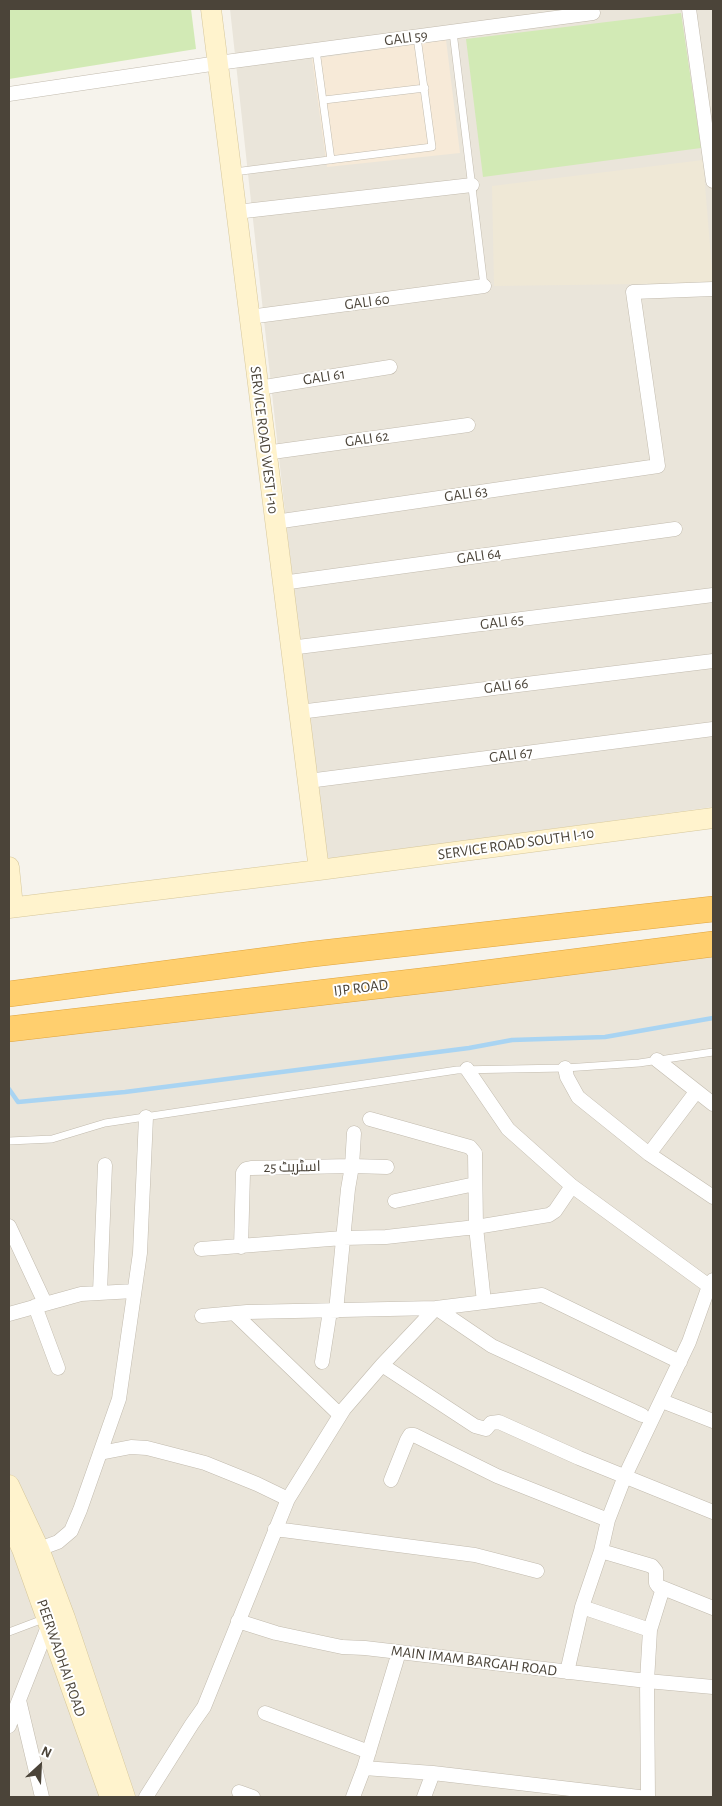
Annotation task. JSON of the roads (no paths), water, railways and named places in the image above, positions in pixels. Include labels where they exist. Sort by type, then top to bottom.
[{"type":"highway","points":[[9,994],[313,954],[713,909]]},
{"type":"highway","name":"IJP ROAD","points":[[9,1029],[446,978],[713,944]]},
{"type":"main road","name":"SERVICE ROAD WEST I-10","points":[[211,9],[265,453],[319,870]]},
{"type":"main road","name":"SERVICE ROAD SOUTH I-10","points":[[11,907],[319,870],[713,818]]},
{"type":"main road","points":[[9,867],[11,907]]},
{"type":"main road","points":[[9,1485],[31,1549],[65,1618],[125,1797]]},
{"type":"main road","name":"PEERWADHAI ROAD","points":[[9,1521],[31,1549],[48,1621],[110,1797]]},
{"type":"street","points":[[689,9],[713,181]]},
{"type":"street","name":"GALI 59","points":[[9,94],[593,11]]},
{"type":"street","points":[[236,212],[472,185]]},
{"type":"street","name":"GALI 60","points":[[249,317],[484,286]]},
{"type":"street","name":"GALI 63","points":[[275,522],[658,466],[633,292],[713,289]]},
{"type":"street","name":"GALI 61","points":[[258,388],[390,367]]},
{"type":"street","name":"GALI 62","points":[[265,453],[468,425]]},
{"type":"street","name":"GALI 64","points":[[282,583],[675,529]]},
{"type":"street","name":"GALI 65","points":[[290,648],[713,596]]},
{"type":"street","name":"GALI 66","points":[[298,712],[713,660]]},
{"type":"street","name":"GALI 67","points":[[308,781],[713,729]]},
{"type":"street","points":[[657,1060],[713,1104]]},
{"type":"street","points":[[565,1068],[567,1077],[578,1097],[649,1154],[713,1197]]},
{"type":"street","points":[[467,1069],[508,1129],[572,1186],[712,1285],[680,1362],[625,1476],[608,1520],[601,1551],[582,1607],[567,1672]]},
{"type":"street","points":[[649,1154],[696,1092]]},
{"type":"street","points":[[31,1549],[58,1542],[71,1531],[120,1399],[140,1253],[146,1117]]},
{"type":"street","points":[[370,1119],[470,1147],[475,1153],[476,1227],[484,1302]]},
{"type":"street","points":[[322,1362],[333,1311],[352,1166],[354,1133]]},
{"type":"street","points":[[100,1292],[105,1165]]},
{"type":"street","name":"اسٹریٹ 25","points":[[241,1247],[243,1173],[246,1169],[387,1167]]},
{"type":"street","points":[[395,1201],[475,1184]]},
{"type":"street","points":[[201,1249],[343,1238],[386,1237],[476,1227],[549,1215],[555,1211],[572,1186]]},
{"type":"street","points":[[9,1226],[40,1305],[58,1368]]},
{"type":"street","points":[[9,1314],[81,1294],[134,1291]]},
{"type":"street","points":[[202,1316],[436,1308],[542,1295],[680,1362]]},
{"type":"street","points":[[146,1797],[204,1708],[288,1499],[340,1415],[382,1365],[436,1308]]},
{"type":"street","points":[[436,1308],[492,1346],[642,1415]]},
{"type":"street","points":[[235,1314],[340,1415]]},
{"type":"street","points":[[382,1365],[475,1426],[486,1428],[491,1423],[499,1422],[713,1512]]},
{"type":"street","points":[[662,1401],[713,1421]]},
{"type":"street","points":[[391,1480],[407,1440],[410,1435],[414,1435],[497,1476],[608,1520]]},
{"type":"street","points":[[100,1453],[131,1447],[147,1448],[205,1463],[258,1484],[288,1499]]},
{"type":"street","points":[[275,1529],[475,1555],[537,1570]]},
{"type":"street","points":[[601,1551],[652,1566],[656,1571],[656,1585],[713,1608]]},
{"type":"street","points":[[648,1797],[647,1681],[650,1630],[663,1588]]},
{"type":"street","points":[[582,1607],[650,1630]]},
{"type":"street","points":[[9,1726],[48,1621]]},
{"type":"street","name":"MAIN IMAM BARGAH ROAD","points":[[238,1621],[276,1633],[342,1647],[713,1687]]},
{"type":"street","points":[[353,1797],[364,1768],[399,1652]]},
{"type":"street","points":[[20,1700],[42,1797]]},
{"type":"street","points":[[265,1713],[369,1752]]},
{"type":"street","points":[[364,1768],[433,1773],[639,1797]]},
{"type":"street","points":[[424,1797],[433,1773]]},
{"type":"street","points":[[239,1792],[253,1797]]},
{"type":"lane","points":[[452,32],[484,286]]},
{"type":"lane","points":[[231,172],[432,147],[417,37]]},
{"type":"lane","points":[[316,50],[331,160]]},
{"type":"lane","points":[[324,100],[425,88]]},
{"type":"lane","points":[[9,1141],[52,1139],[104,1122],[457,1070],[565,1068],[657,1060],[713,1052]]},
{"type":"lane","points":[[9,1632],[48,1621]]},
{"type":"waterway","points":[[9,1089],[18,1102],[125,1092],[469,1048],[512,1040],[605,1037],[713,1018]]}]
